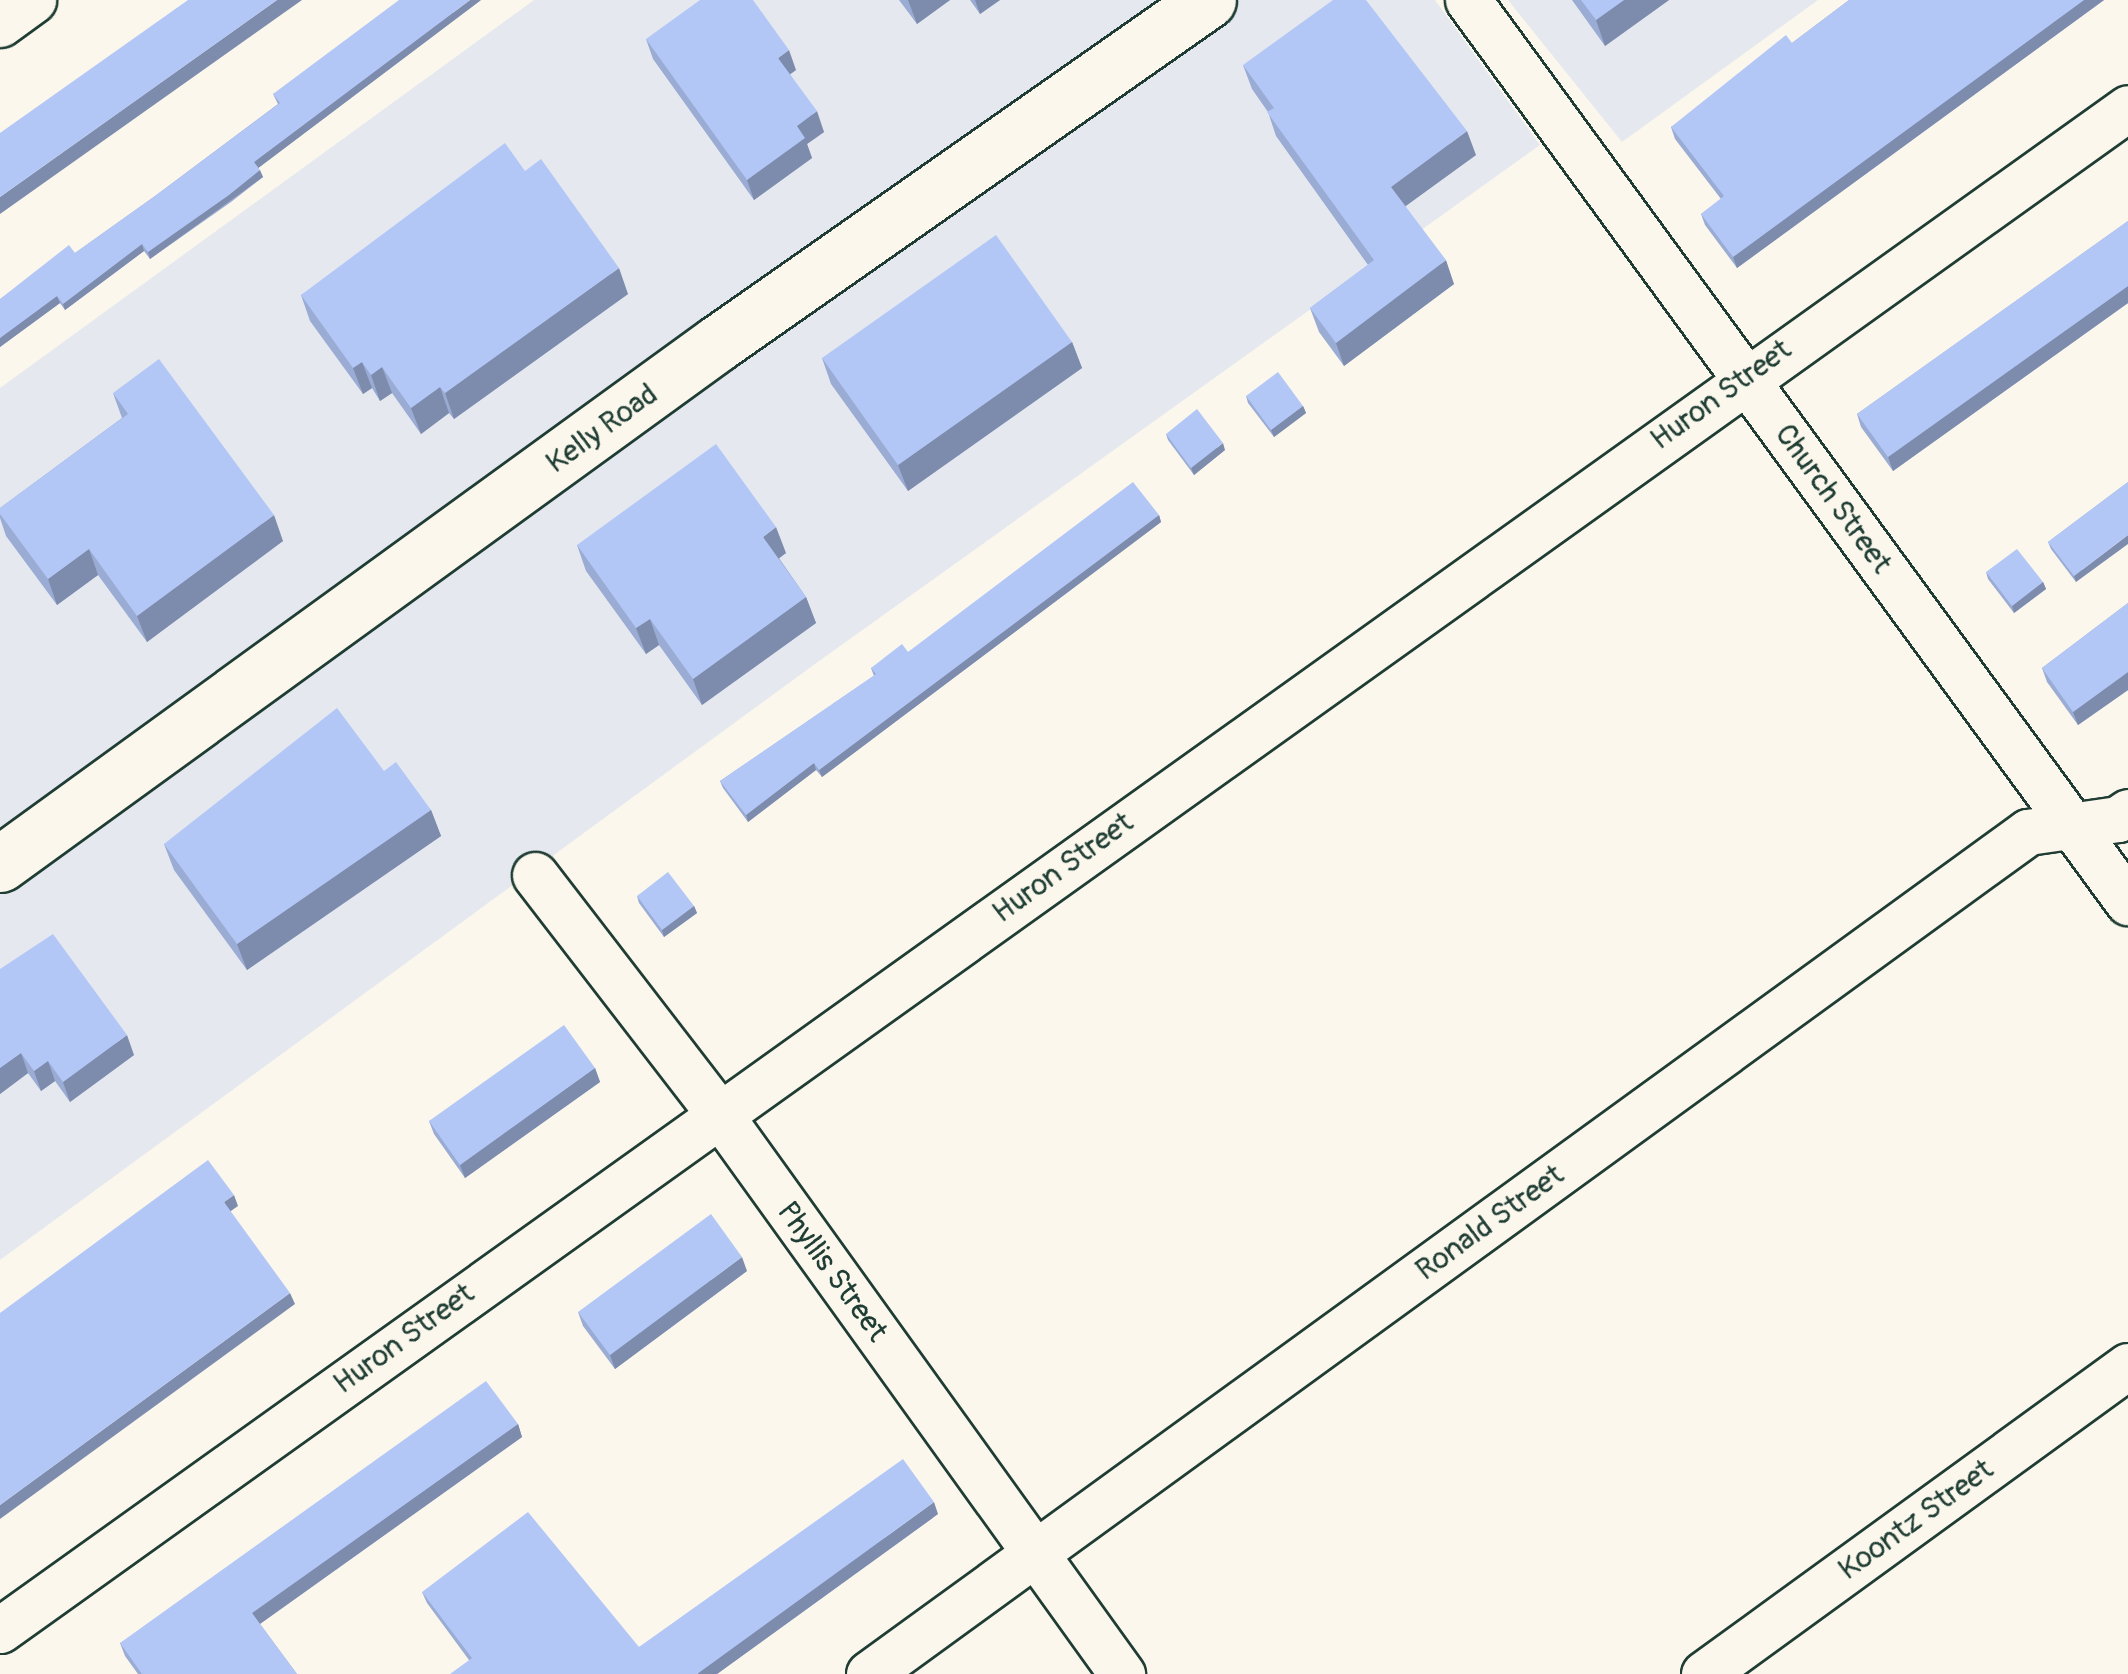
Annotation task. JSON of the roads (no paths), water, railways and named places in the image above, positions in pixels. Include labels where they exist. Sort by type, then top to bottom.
[{"type":"street","points":[[0,24],[32,0]]},
{"type":"street","name":"Kelly Road","points":[[0,864],[718,343],[1208,0]]},
{"type":"street","name":"Church Street","points":[[1468,0],[2128,902]]},
{"type":"street","name":"Huron Street","points":[[0,1630],[1744,378],[2128,108]]},
{"type":"street","name":"Ronald Street","points":[[869,1674],[2028,832],[2128,812]]},
{"type":"street","name":"Phyllis Street","points":[[536,875],[720,1115],[1122,1674]]},
{"type":"street","name":"Koontz Street","points":[[1704,1674],[2128,1366]]}]
